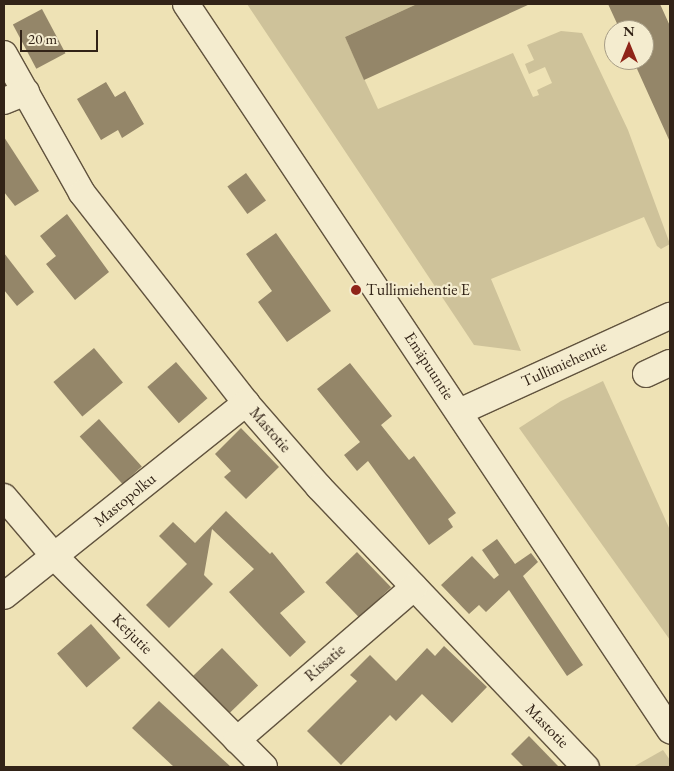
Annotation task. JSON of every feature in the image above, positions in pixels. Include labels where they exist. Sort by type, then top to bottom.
[{"type":"street","name":"Emäpuuntie","points":[[186,4],[670,730]]},
{"type":"street","name":"Mastotie","points":[[4,54],[15,97],[82,193],[246,403],[414,587],[586,767]]},
{"type":"street","name":"Tullimiehentie","points":[[459,412],[670,316]]},
{"type":"street","points":[[646,374],[670,362]]},
{"type":"street","name":"Mastopolku","points":[[4,596],[246,403]]},
{"type":"street","name":"Ketjutie","points":[[4,496],[55,557],[264,767]]},
{"type":"street","name":"Rissatie","points":[[237,740],[414,587]]},
{"type":"shaded area","points":[[247,4],[417,4],[345,37],[378,109],[513,53],[533,97],[539,95],[537,90],[552,83],[545,67],[529,74],[525,64],[534,60],[527,45],[561,31],[582,33],[628,130],[670,244],[661,249],[657,246],[644,217],[491,279],[521,351],[474,345]]},
{"type":"shaded area","points":[[603,381],[670,530],[670,640],[519,428],[561,401]]},
{"type":"shaded area","points":[[663,750],[670,760],[670,767],[633,767]]},
{"type":"building","points":[[417,4],[530,4],[364,80],[345,37]]},
{"type":"building","points":[[608,4],[660,4],[670,26],[670,142],[638,70],[654,70],[654,20],[615,20]]},
{"type":"building","points":[[42,9],[65,53],[36,69],[13,24]]},
{"type":"building","points":[[106,82],[115,97],[125,91],[144,124],[122,138],[118,130],[101,140],[77,99]]},
{"type":"building","points":[[4,137],[39,191],[15,206],[4,192]]},
{"type":"building","points":[[246,173],[266,201],[247,214],[227,187]]},
{"type":"building","points":[[67,214],[109,272],[75,300],[46,264],[56,256],[40,236]]},
{"type":"building","points":[[276,233],[331,311],[287,342],[258,302],[272,291],[246,254]]},
{"type":"building","points":[[4,253],[34,292],[17,306],[4,290]]},
{"type":"building","points":[[94,348],[123,382],[82,417],[53,382]]},
{"type":"building","points":[[176,362],[207,398],[179,423],[147,387]]},
{"type":"building","points":[[350,363],[392,416],[381,425],[409,460],[414,456],[456,513],[448,519],[453,527],[429,545],[368,461],[357,471],[344,455],[360,442],[317,389]]},
{"type":"building","points":[[99,419],[142,467],[123,484],[80,436]]},
{"type":"building","points":[[241,428],[279,467],[246,499],[224,477],[231,471],[215,454]]},
{"type":"building","points":[[226,511],[270,554],[272,552],[305,592],[280,613],[306,642],[290,657],[229,592],[254,569],[212,529],[204,575],[213,584],[169,628],[146,605],[187,564],[159,536],[173,522],[195,543]]},
{"type":"building","points":[[497,539],[515,564],[531,553],[538,562],[523,576],[583,665],[567,676],[509,590],[486,612],[479,605],[469,614],[441,585],[472,556],[494,579],[499,575],[482,550]]},
{"type":"building","points":[[357,552],[391,587],[359,618],[325,583]]},
{"type":"building","points":[[91,624],[121,658],[87,687],[57,654]]},
{"type":"building","points":[[444,646],[487,687],[452,723],[422,694],[396,721],[390,715],[341,765],[307,731],[357,681],[350,675],[370,655],[396,681],[427,648],[435,656]]},
{"type":"building","points":[[222,648],[258,685],[229,713],[193,676]]},
{"type":"building","points":[[159,701],[231,767],[174,767],[132,728]]},
{"type":"building","points":[[529,736],[559,767],[524,767],[511,754]]},
{"type":"place","name":"Tullimiehentie E","points":[[356,290]]}]
